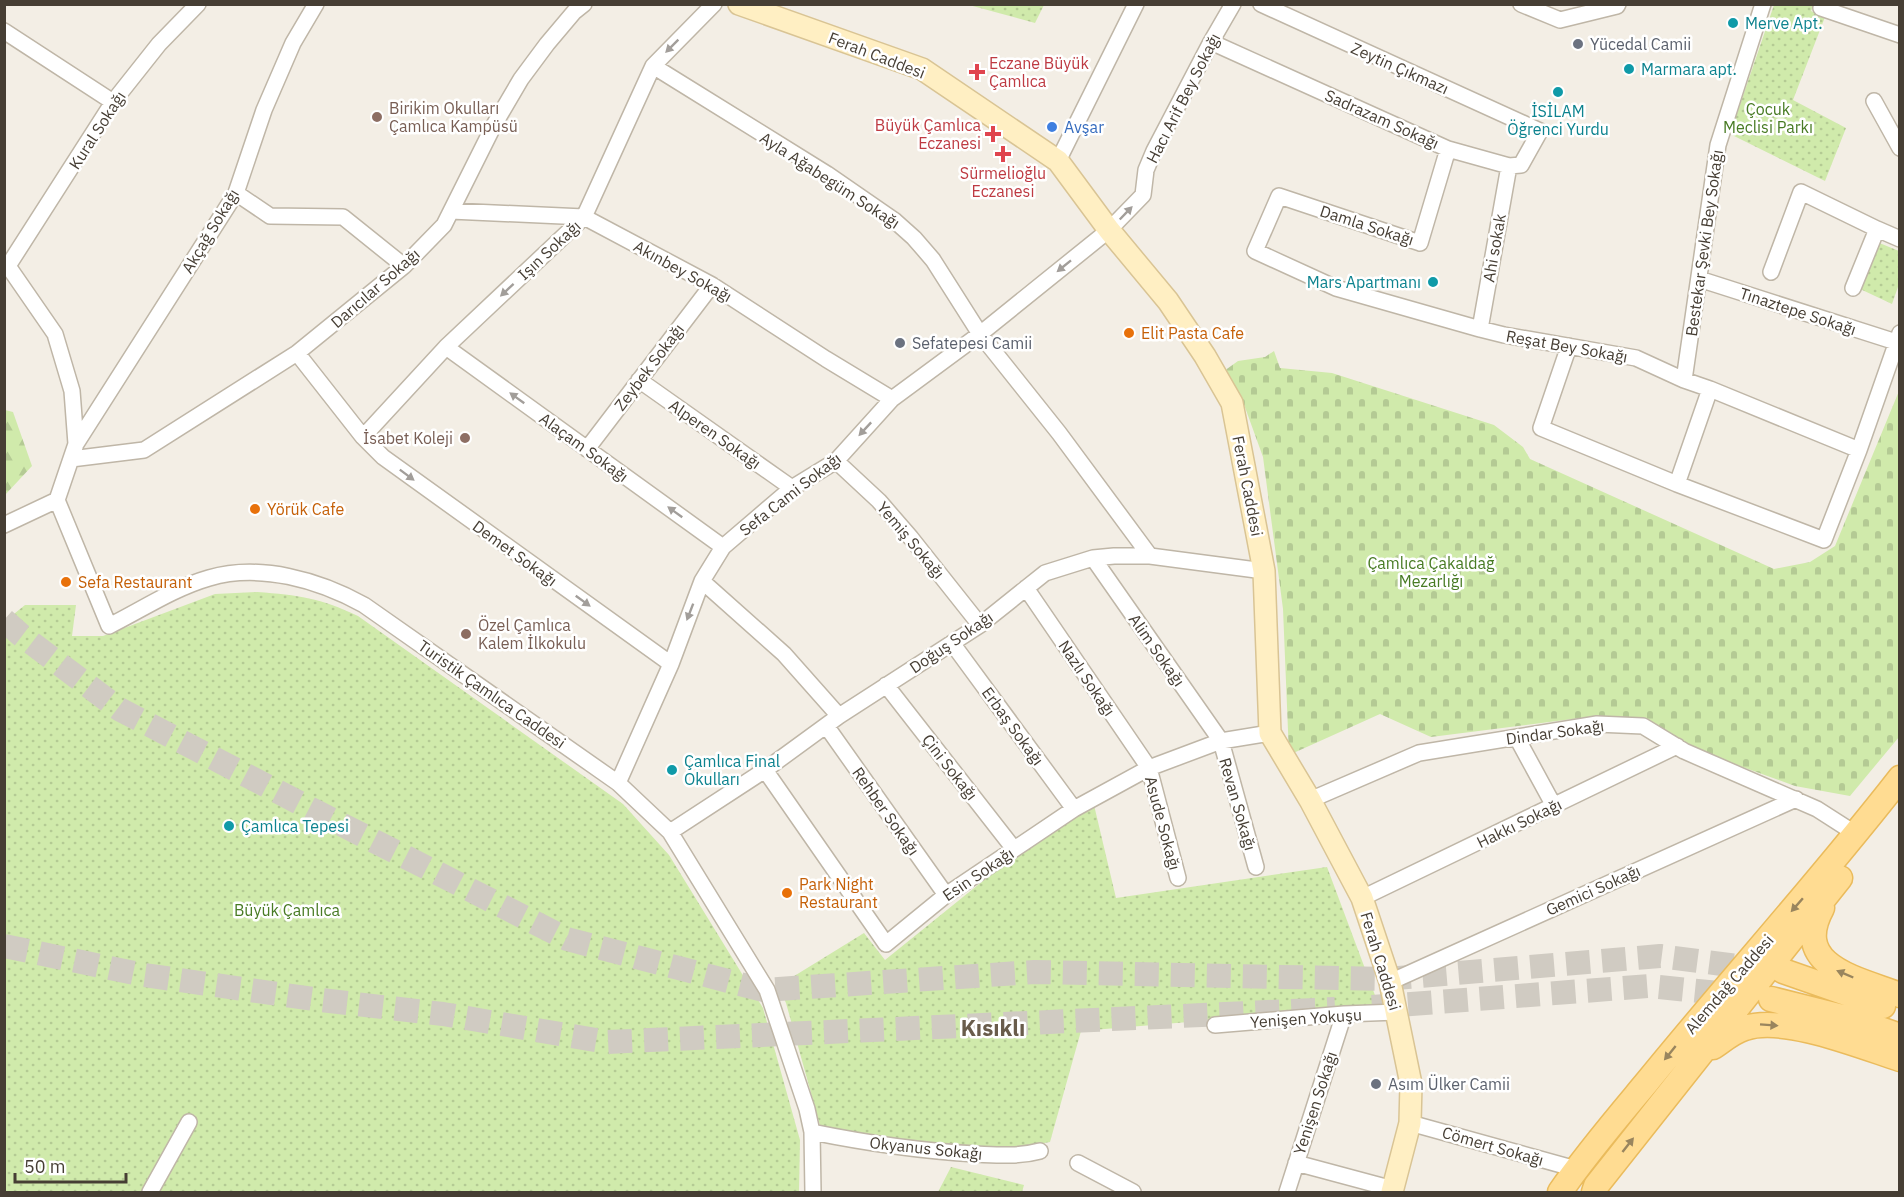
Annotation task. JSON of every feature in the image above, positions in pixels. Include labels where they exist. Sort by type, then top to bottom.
[{"type":"main road","name":"Alemdağ Caddesi","points":[[1560,1192],[1682,1038],[1856,834],[1899,778]]},
{"type":"main road","name":"Alemdağ Caddesi","points":[[1594,1192],[1596,1186],[1698,1056],[1899,804]]},
{"type":"main road","points":[[1832,888],[1814,922],[1814,942],[1824,963],[1837,971],[1899,995]]},
{"type":"main road","points":[[1783,971],[1899,1012]]},
{"type":"main road","points":[[1771,999],[1854,1020],[1899,1036]]},
{"type":"main road","points":[[1698,1056],[1742,1028],[1760,1024],[1784,1026],[1832,1037],[1899,1059]]},
{"type":"street","name":"Kural Sokağı","points":[[6,265],[113,102],[159,44],[198,4]]},
{"type":"street","name":"Akçağ Sokağı","points":[[76,444],[236,193],[276,81],[293,43],[316,4]]},
{"type":"street","name":"Darıcılar Sokağı","points":[[71,459],[144,450],[297,353],[404,266],[444,225],[494,125],[521,80],[547,44],[574,12],[584,4]]},
{"type":"street","name":"Işın Sokağı","points":[[363,437],[446,347],[584,217],[653,66],[714,4]]},
{"type":"street","name":"Ferah Caddesi","points":[[738,4],[922,69],[1058,161],[1109,230],[1168,301],[1205,356],[1232,404],[1264,571],[1270,733],[1310,800],[1362,898],[1390,982],[1397,1012],[1411,1084],[1410,1123],[1393,1191]]},
{"type":"street","name":"Hacı Arif Bey Sokağı","points":[[1143,195],[1146,170],[1154,151],[1233,4]]},
{"type":"street","name":"Zeytin Çıkmazı","points":[[1260,4],[1540,131],[1521,165],[1509,166]]},
{"type":"street","points":[[1521,4],[1560,20],[1618,4]]},
{"type":"street","name":"Bestekar Şevki Bey Sokağı","points":[[1684,380],[1718,145],[1763,4]]},
{"type":"street","points":[[1822,4],[1821,8],[1899,35]]},
{"type":"street","points":[[1058,161],[1130,6]]},
{"type":"street","points":[[4,31],[113,102]]},
{"type":"street","name":"Sadrazam Sokağı","points":[[1211,42],[1448,149],[1509,166]]},
{"type":"street","name":"Ayla Ağabegüm Sokağı","points":[[653,66],[827,174],[895,221],[914,238],[933,260],[980,334],[1059,433],[1149,556]]},
{"type":"street","points":[[1874,101],[1899,148]]},
{"type":"street","name":"Damla Sokağı","points":[[1255,252],[1279,196],[1420,243],[1448,149]]},
{"type":"street","name":"Ahi sokak","points":[[1480,329],[1509,166]]},
{"type":"street","points":[[1771,272],[1801,192],[1899,239]]},
{"type":"street","points":[[236,193],[270,216],[343,217],[404,266]]},
{"type":"street","name":"Sefa Cami Sokağı","points":[[618,783],[671,664],[702,581],[723,547],[792,488],[836,461],[892,399],[980,334],[1109,230],[1143,195]]},
{"type":"street","name":"Akınbey Sokağı","points":[[451,211],[584,217],[711,285],[892,399]]},
{"type":"street","points":[[1853,288],[1878,229]]},
{"type":"street","name":"Reşat Bey Sokağı","points":[[1255,252],[1336,288],[1480,329],[1636,358],[1684,380],[1710,388],[1859,450]]},
{"type":"street","points":[[4,525],[57,500],[76,444],[72,391],[55,334],[6,265]]},
{"type":"street","name":"Tınaztepe Sokağı","points":[[1699,279],[1898,337]]},
{"type":"street","name":"Zeybek Sokağı","points":[[587,449],[711,285]]},
{"type":"street","points":[[1569,346],[1541,428],[1677,484],[1824,540],[1859,450],[1898,337]]},
{"type":"street","name":"Alaçam Sokağı","points":[[446,347],[723,547]]},
{"type":"street","name":"Demet Sokağı","points":[[297,353],[363,437],[383,457],[671,664]]},
{"type":"street","name":"Alperen Sokağı","points":[[639,380],[792,488]]},
{"type":"street","points":[[1677,484],[1710,388]]},
{"type":"street","name":"Yemiş Sokağı","points":[[836,461],[879,501],[980,625]]},
{"type":"street","name":"Turistik Çamlıca Caddesi","points":[[57,500],[109,626],[209,578],[236,574],[266,574],[316,584],[341,592],[364,604],[618,783],[670,832],[767,990],[807,1109],[812,1132],[813,1192]]},
{"type":"street","name":"Doğuş Sokağı","points":[[670,832],[765,770],[827,727],[839,716],[980,625],[1045,573],[1093,558],[1149,556],[1264,571]]},
{"type":"street","name":"Alim Sokağı","points":[[1093,558],[1221,741]]},
{"type":"street","points":[[702,581],[784,654],[839,716]]},
{"type":"street","name":"Nazlı Sokağı","points":[[1026,588],[1149,768]]},
{"type":"street","name":"Erbaş Sokağı","points":[[952,644],[1074,809]]},
{"type":"street","name":"Çini Sokağı","points":[[886,685],[1014,849]]},
{"type":"street","name":"Dindar Sokağı","points":[[1310,800],[1419,753],[1597,724],[1643,726],[1677,746],[1796,798],[1856,834]]},
{"type":"street","name":"Rehber Sokağı","points":[[827,727],[946,895]]},
{"type":"street","name":"Esin Sokağı","points":[[765,770],[886,944],[946,895],[1074,809],[1149,768],[1221,741],[1270,733]]},
{"type":"street","points":[[1517,738],[1554,806]]},
{"type":"street","name":"Revan Sokağı","points":[[1221,741],[1256,867]]},
{"type":"street","name":"Hakkı Sokağı","points":[[1362,898],[1677,746]]},
{"type":"street","name":"Asude Sokağı","points":[[1149,768],[1178,878]]},
{"type":"street","name":"Gemici Sokağı","points":[[1390,982],[1796,798]]},
{"type":"street","name":"Yenişen Yokuşu","points":[[1215,1025],[1397,1012]]},
{"type":"street","name":"Yenişen Sokağı","points":[[1287,1192],[1344,1014]]},
{"type":"street","points":[[150,1192],[189,1122]]},
{"type":"street","name":"Cömert Sokağı","points":[[1410,1123],[1576,1169]]},
{"type":"street","name":"Okyanus Sokağı","points":[[812,1132],[939,1152],[1021,1156],[1040,1151]]},
{"type":"street","points":[[1078,1163],[1133,1192]]},
{"type":"street","points":[[1296,1163],[1393,1191]]},
{"type":"green space","points":[[969,5],[1044,5],[1035,23]]},
{"type":"green space","name":"Çocuk Meclisi Parkı","points":[[1774,5],[1814,5],[1811,11],[1825,17],[1793,100],[1846,128],[1825,181],[1730,134]]},
{"type":"green space","points":[[1877,242],[1899,251],[1899,284],[1892,304],[1858,288]]},
{"type":"green space","name":"Çamlıca Çakaldağ Mezarlığı","points":[[1274,351],[1280,368],[1332,373],[1494,425],[1523,447],[1530,459],[1774,569],[1810,562],[1835,546],[1899,391],[1899,737],[1850,796],[1795,786],[1687,747],[1659,726],[1632,718],[1588,717],[1431,737],[1380,714],[1289,755],[1283,609],[1263,457],[1242,399],[1224,371],[1238,361],[1265,357]]},
{"type":"green space","points":[[5,410],[13,412],[32,466],[5,495]]},
{"type":"green space","name":"Büyük Çamlıca","points":[[257,592],[309,598],[358,616],[623,804],[669,855],[763,1008],[800,1140],[799,1192],[5,1192],[4,622],[25,605],[76,605],[72,636],[103,636],[215,594]]},
{"type":"green space","points":[[1094,805],[1116,898],[1327,867],[1379,1006],[1081,1031],[1050,1142],[1009,1149],[945,1146],[821,1129],[786,1003],[778,986],[864,933],[885,960],[989,876]]},
{"type":"green space","points":[[951,1167],[1024,1185],[1022,1192],[938,1192]]},
{"type":"tunnel","points":[[4,620],[119,709],[567,939],[763,990],[1034,972],[1385,979],[1660,956],[1760,969]]},
{"type":"tunnel","points":[[4,946],[144,975],[321,1000],[443,1014],[607,1042],[1335,1009]]},
{"type":"tunnel","points":[[1372,1007],[1649,986],[1738,995]]},
{"type":"place","name":"Merve Apt.","points":[[1733,23]]},
{"type":"place","name":"Yücedal Camii","points":[[1578,44]]},
{"type":"place","name":"Marmara apt.","points":[[1629,69]]},
{"type":"place","name":"Eczane Büyük Çamlıca","points":[[977,72]]},
{"type":"place","name":"İSİLAM Öğrenci Yurdu","points":[[1558,92]]},
{"type":"place","name":"Birikim Okulları Çamlıca Kampüsü","points":[[377,117]]},
{"type":"place","name":"Avşar","points":[[1052,127]]},
{"type":"place","name":"Büyük Çamlıca Eczanesi","points":[[993,134]]},
{"type":"place","name":"Sürmelioğlu Eczanesi","points":[[1003,154]]},
{"type":"place","name":"Mars Apartmanı","points":[[1433,282]]},
{"type":"place","name":"Elit Pasta Cafe","points":[[1129,333]]},
{"type":"place","name":"Sefatepesi Camii","points":[[900,343]]},
{"type":"place","name":"İsabet Koleji","points":[[465,438]]},
{"type":"place","name":"Yörük Cafe","points":[[255,509]]},
{"type":"place","name":"Sefa Restaurant","points":[[66,582]]},
{"type":"place","name":"Özel Çamlıca Kalem İlkokulu","points":[[466,634]]},
{"type":"place","name":"Çamlıca Final Okulları","points":[[672,770]]},
{"type":"place","name":"Çamlıca Tepesi","points":[[229,826]]},
{"type":"place","name":"Park Night Restaurant","points":[[787,893]]},
{"type":"place","name":"Asım Ülker Camii","points":[[1376,1084]]},
{"type":"district","name":"Kısıklı","points":[[993,1027]]}]
